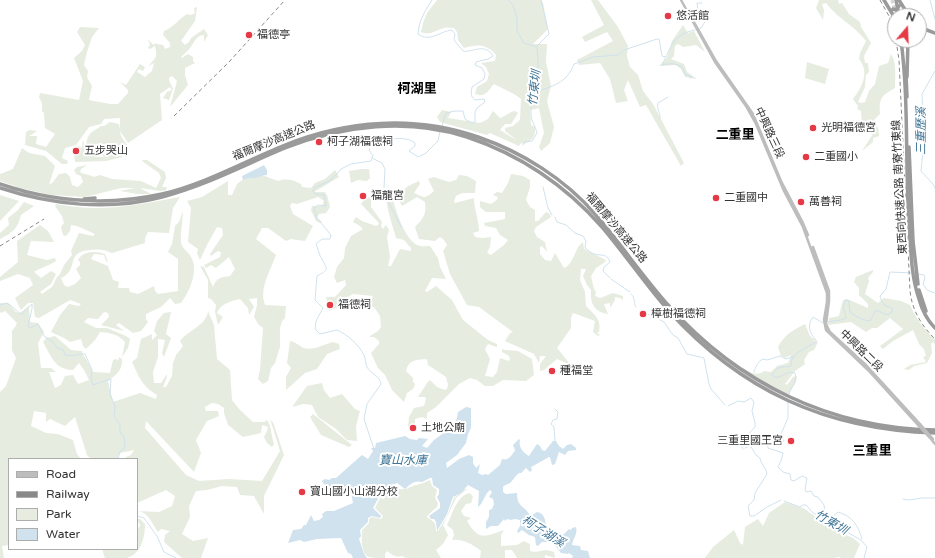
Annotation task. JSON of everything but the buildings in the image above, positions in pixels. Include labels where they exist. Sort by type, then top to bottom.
[{"type":"highway","name":"東西向快速公路 南寮竹東線","points":[[902,48],[906,121],[908,213],[913,259],[918,290],[926,317],[935,328]]},
{"type":"highway","name":"東西向快速公路 南寮竹東線","points":[[902,48],[907,84],[913,259]]},
{"type":"highway","points":[[907,84],[908,48]]},
{"type":"highway","name":"福爾摩沙高速公路","points":[[0,184],[23,192],[72,200],[121,200],[163,194],[190,186],[284,145],[322,132],[371,124],[391,123],[450,131],[484,143],[517,158],[556,182],[579,202],[594,218],[646,281],[694,333],[714,350],[762,384],[787,398],[828,416],[856,424],[887,430],[935,433]]},
{"type":"highway","name":"福爾摩沙高速公路","points":[[0,188],[22,195],[59,202],[94,204],[129,203],[160,198],[194,187],[285,148],[326,134],[350,129],[375,127],[429,127]]},
{"type":"highway","points":[[145,194],[163,194]]},
{"type":"highway","points":[[72,200],[95,198]]},
{"type":"highway","name":"東西向快速公路 南寮竹東線","points":[[920,298],[924,308],[935,325]]},
{"type":"highway","name":"福爾摩沙高速公路","points":[[796,402],[865,423],[935,430]]},
{"type":"main road","name":"中興路三段","points":[[682,0],[704,43],[753,114],[781,180],[798,215]]},
{"type":"main road","name":"中興路二段","points":[[798,215],[819,264],[828,290],[829,301],[826,324],[830,332],[866,365],[933,441]]},
{"type":"green space","points":[[437,0],[541,0],[543,3],[548,29],[533,44],[547,44],[546,62],[551,86],[547,101],[554,127],[550,143],[541,151],[539,147],[544,133],[539,108],[530,110],[531,125],[535,127],[533,138],[524,144],[521,143],[519,146],[490,133],[487,135],[440,122],[437,117],[442,110],[451,112],[448,118],[480,123],[488,119],[493,111],[500,118],[515,111],[518,113],[511,124],[505,124],[500,130],[518,141],[505,131],[505,128],[513,126],[520,120],[521,99],[494,84],[484,94],[475,94],[477,87],[487,81],[489,74],[486,67],[481,63],[495,61],[496,55],[493,51],[482,46],[464,48],[458,40],[457,32],[454,28],[445,28],[430,33],[421,32],[427,13]]},
{"type":"green space","points":[[591,0],[598,0],[618,27],[628,46],[627,56],[630,67],[638,75],[643,91],[653,104],[684,163],[681,166],[646,105],[640,107],[628,80],[624,90],[628,101],[616,103],[610,79],[600,63],[579,65],[577,60],[613,41],[607,32],[585,42],[582,37],[604,25]]},
{"type":"green space","points":[[819,0],[838,0],[839,4],[842,3],[849,14],[860,22],[861,27],[871,43],[864,56],[865,63],[868,63],[869,72],[866,75],[865,87],[858,102],[865,102],[869,91],[875,84],[879,66],[888,63],[891,54],[893,58],[895,88],[882,98],[880,104],[880,114],[872,122],[878,128],[879,136],[873,138],[873,142],[862,151],[873,134],[868,125],[862,125],[861,111],[857,109],[858,106],[853,99],[864,80],[864,69],[859,59],[860,53],[866,41],[826,3],[822,4],[824,10],[823,20],[816,8]]},
{"type":"green space","points":[[197,7],[195,21],[181,41],[185,45],[191,38],[204,29],[208,35],[204,42],[204,35],[197,38],[181,57],[182,58],[188,54],[193,57],[193,61],[195,63],[185,68],[185,75],[188,85],[170,107],[177,81],[172,76],[169,78],[173,89],[169,100],[163,98],[167,92],[172,90],[170,87],[160,94],[162,120],[128,143],[120,131],[121,136],[127,145],[112,148],[112,154],[122,157],[106,161],[75,162],[74,154],[76,147],[78,146],[82,148],[83,140],[85,147],[84,153],[86,155],[90,153],[98,157],[103,157],[104,156],[86,149],[88,137],[101,126],[104,126],[110,122],[119,124],[120,130],[120,118],[104,119],[101,124],[89,127],[76,145],[65,148],[62,158],[68,161],[67,164],[62,164],[46,151],[25,145],[26,132],[30,130],[37,131],[29,136],[37,136],[36,144],[46,147],[55,134],[45,128],[44,113],[42,111],[42,103],[39,97],[40,93],[79,100],[83,81],[74,58],[82,51],[85,45],[77,32],[80,27],[99,28],[92,37],[84,65],[88,71],[87,77],[92,86],[89,100],[118,104],[128,93],[128,90],[120,82],[126,85],[140,64],[145,67],[143,71],[139,69],[137,72],[145,77],[152,71],[154,63],[149,66],[155,58],[156,50],[155,46],[150,49],[148,48],[150,44],[147,39],[154,45],[155,43],[163,45],[165,49],[170,47],[170,43],[163,35],[164,31],[187,14],[191,15],[195,13],[194,8]]},
{"type":"green space","points":[[683,25],[688,33],[694,31],[705,52],[696,45],[683,47],[678,44],[675,46],[674,56],[671,59],[684,64],[687,72],[697,79],[685,77],[681,69],[676,65],[659,66],[667,58],[672,41]]},
{"type":"green space","points":[[807,62],[829,69],[825,84],[805,78]]},
{"type":"green space","points":[[22,148],[29,153],[45,156],[55,166],[49,185],[59,174],[66,173],[70,177],[72,185],[78,187],[83,182],[81,176],[76,174],[74,170],[77,167],[87,165],[81,169],[80,172],[94,177],[100,175],[112,179],[141,181],[156,188],[161,178],[159,173],[142,161],[147,160],[165,172],[166,178],[162,187],[167,187],[166,190],[161,191],[140,188],[151,194],[137,194],[120,191],[135,188],[121,188],[85,197],[51,195],[20,188],[0,181],[0,174],[13,169]]},
{"type":"green space","points":[[369,169],[370,178],[367,181],[358,180],[351,183],[349,171]]},
{"type":"green space","points":[[335,170],[339,177],[314,192],[325,192],[327,195],[330,207],[326,213],[319,214],[317,218],[322,222],[320,223],[316,221],[311,210],[312,206],[322,206],[324,201],[318,197],[297,204],[292,203],[290,206],[293,214],[313,226],[305,241],[291,239],[286,241],[268,228],[262,228],[256,239],[276,255],[264,286],[263,292],[265,305],[286,306],[285,318],[282,321],[280,328],[280,347],[275,363],[271,368],[268,381],[263,384],[258,379],[263,328],[254,317],[257,298],[249,299],[254,307],[249,315],[248,308],[240,299],[223,305],[217,313],[223,317],[218,325],[215,312],[216,305],[211,299],[208,298],[208,280],[200,266],[204,267],[213,287],[217,280],[230,276],[235,269],[229,257],[216,268],[211,265],[206,268],[204,265],[220,257],[221,252],[218,251],[211,256],[210,254],[223,235],[222,228],[217,227],[200,260],[197,253],[198,249],[188,242],[191,208],[187,201],[202,197],[228,181],[228,195],[232,195],[237,184],[246,177],[256,177],[262,175],[278,181],[293,181],[301,184],[302,187],[311,188],[315,183],[325,179]]},
{"type":"green space","points":[[511,174],[523,176],[530,180],[530,187],[526,200],[530,207],[535,210],[535,221],[538,221],[546,212],[550,214],[551,217],[536,227],[534,231],[537,237],[545,242],[547,252],[542,246],[540,247],[540,254],[545,260],[551,261],[555,253],[564,268],[568,266],[583,242],[584,249],[606,260],[596,268],[591,276],[596,292],[595,296],[600,298],[613,293],[623,296],[623,300],[615,297],[615,300],[610,308],[610,303],[604,304],[608,314],[599,311],[592,303],[591,290],[583,276],[586,269],[581,269],[580,280],[585,292],[586,306],[598,321],[600,328],[599,332],[597,333],[600,335],[598,336],[593,332],[595,321],[573,313],[571,318],[571,328],[557,348],[570,364],[569,366],[557,359],[544,370],[540,371],[540,364],[546,356],[540,356],[539,363],[534,354],[505,341],[510,333],[513,332],[479,307],[467,305],[450,274],[443,251],[447,245],[444,240],[440,237],[435,241],[419,239],[415,227],[424,216],[425,202],[417,197],[402,206],[398,198],[398,194],[408,186],[419,181],[420,184],[414,193],[422,197],[428,195],[434,191],[428,179],[434,177],[449,182],[456,180],[459,175],[467,176],[476,181],[475,193],[462,193],[456,196],[454,201],[455,203],[474,198],[479,231],[473,233],[475,237],[491,237],[490,247],[487,253],[491,255],[508,240],[500,235],[496,228],[485,226],[484,223],[505,219],[505,212],[486,212],[480,207],[480,201],[491,204],[497,200],[498,197],[493,195],[497,192],[502,193]]},
{"type":"green space","points":[[387,191],[391,192],[405,231],[415,243],[420,246],[430,246],[438,258],[440,267],[446,279],[432,278],[425,291],[427,292],[436,286],[452,300],[463,320],[488,340],[497,344],[497,347],[488,344],[485,349],[490,359],[485,376],[493,377],[497,372],[500,358],[509,361],[509,356],[502,352],[502,349],[518,351],[532,359],[534,375],[526,381],[503,380],[493,386],[485,386],[477,380],[470,378],[459,384],[436,407],[427,413],[427,419],[422,417],[415,419],[415,427],[408,427],[409,417],[414,408],[424,406],[426,399],[425,397],[418,397],[430,380],[437,387],[445,390],[447,389],[448,385],[446,377],[428,365],[427,359],[411,362],[406,371],[413,378],[413,382],[415,384],[413,389],[407,393],[404,402],[392,390],[385,375],[378,368],[371,353],[379,344],[379,341],[370,336],[381,327],[380,316],[374,307],[364,309],[361,306],[354,310],[356,305],[365,303],[364,300],[372,298],[373,296],[353,294],[346,298],[342,305],[329,311],[326,297],[335,297],[346,285],[345,280],[337,283],[334,277],[337,267],[344,258],[345,248],[351,236],[363,229],[353,222],[356,217],[376,226],[379,224],[361,204],[371,196],[371,207],[382,222],[381,226],[383,229],[386,225],[389,230],[387,237],[390,257],[388,266],[391,266],[400,249],[411,251],[411,248],[404,240],[396,238],[388,208],[386,196]]},
{"type":"green space","points":[[0,195],[19,201],[0,221]]},
{"type":"green space","points":[[180,197],[173,208],[169,233],[148,232],[145,238],[145,243],[112,253],[99,249],[82,251],[74,258],[70,271],[67,275],[61,278],[64,285],[68,287],[75,284],[81,278],[76,269],[80,265],[78,260],[80,257],[83,254],[90,252],[98,252],[105,254],[108,262],[106,261],[104,255],[94,254],[91,259],[108,266],[113,280],[119,282],[118,288],[129,288],[130,292],[138,294],[154,286],[155,291],[158,294],[178,291],[178,259],[168,252],[172,244],[175,226],[179,222],[183,211],[181,242],[191,257],[194,274],[190,287],[181,303],[175,304],[170,298],[161,307],[146,314],[146,319],[148,322],[141,331],[133,333],[119,323],[116,325],[124,331],[101,325],[109,317],[108,313],[104,312],[98,319],[88,318],[84,322],[96,328],[107,328],[130,339],[128,348],[122,357],[125,342],[114,334],[100,332],[95,340],[86,349],[83,346],[81,339],[70,342],[51,332],[60,315],[69,304],[79,306],[81,304],[70,300],[39,318],[35,317],[33,303],[28,303],[21,310],[15,298],[33,285],[30,278],[18,274],[0,281],[0,277],[18,262],[17,241],[40,225],[48,231],[54,242],[31,241],[27,255],[47,260],[55,258],[56,261],[34,272],[41,278],[51,271],[56,274],[51,284],[40,292],[42,294],[52,287],[64,265],[72,255],[71,251],[79,233],[93,236],[95,234],[71,225],[70,231],[66,236],[63,235],[61,227],[64,223],[62,216],[55,206],[56,204],[72,207],[103,208],[133,205]]},
{"type":"green space","points":[[24,202],[34,206],[21,215],[14,230],[0,239],[0,233],[9,225],[8,218],[18,210]]},
{"type":"green space","points":[[873,270],[868,278],[869,281],[865,294],[878,303],[884,298],[901,301],[910,305],[921,323],[935,340],[935,344],[933,342],[931,344],[932,353],[927,363],[914,366],[909,370],[904,369],[910,365],[926,362],[923,357],[926,356],[924,349],[919,344],[913,330],[893,341],[883,349],[880,346],[903,329],[890,318],[877,328],[872,328],[866,332],[851,322],[828,325],[829,318],[839,316],[843,300],[847,299],[868,308],[868,304],[859,295],[859,288],[854,282],[856,277]]},
{"type":"green space","points":[[0,303],[8,303],[16,312],[20,313],[29,306],[30,322],[38,323],[44,332],[38,343],[41,368],[51,368],[56,372],[49,372],[55,388],[61,385],[65,376],[73,375],[78,384],[89,380],[79,363],[73,370],[62,368],[58,365],[51,357],[43,342],[46,338],[55,336],[71,350],[82,351],[93,372],[110,373],[113,360],[116,359],[118,361],[119,357],[122,359],[120,369],[108,381],[113,402],[140,393],[156,399],[157,395],[144,385],[132,362],[137,358],[141,339],[152,334],[152,340],[157,335],[154,331],[157,321],[164,313],[171,312],[166,334],[171,338],[164,357],[162,353],[165,340],[158,339],[158,357],[153,372],[154,383],[161,383],[167,374],[163,387],[166,387],[172,376],[173,363],[176,355],[183,346],[180,341],[183,337],[201,324],[207,316],[208,311],[214,325],[217,359],[230,370],[232,400],[253,422],[264,422],[267,420],[274,444],[272,447],[267,443],[264,437],[268,427],[262,425],[261,433],[243,437],[228,425],[224,408],[218,404],[212,403],[205,407],[206,411],[218,411],[219,416],[207,421],[196,440],[201,453],[194,472],[146,421],[145,428],[186,475],[199,481],[229,479],[262,481],[280,451],[271,422],[269,420],[273,422],[284,455],[264,496],[264,514],[254,496],[240,495],[237,487],[222,486],[196,491],[189,506],[190,517],[182,534],[193,541],[208,538],[201,558],[182,558],[164,542],[165,535],[170,531],[161,529],[158,532],[149,518],[144,513],[138,511],[159,512],[172,506],[175,496],[166,490],[138,503],[138,458],[126,458],[131,455],[134,450],[120,453],[118,458],[90,458],[87,455],[75,417],[65,426],[50,419],[46,422],[46,413],[34,411],[31,426],[46,433],[58,434],[73,440],[77,454],[80,458],[8,458],[8,545],[2,546],[4,558],[0,558],[0,392],[6,386],[16,358],[12,350],[12,331],[17,323],[5,311],[0,312]]},
{"type":"green space","points":[[805,324],[810,336],[815,340],[814,341],[818,342],[814,350],[809,352],[804,360],[805,364],[795,371],[785,384],[787,385],[793,377],[797,376],[796,382],[788,395],[742,369],[743,368],[759,374],[764,371],[771,372],[777,366],[788,363],[791,355],[785,358],[781,356],[778,347],[789,333]]},
{"type":"green space","points":[[290,341],[308,349],[333,342],[339,344],[340,349],[327,354],[317,369],[305,373],[286,390],[286,377],[291,368],[287,363]]},
{"type":"green space","points":[[322,383],[324,390],[330,398],[342,394],[355,409],[360,411],[356,426],[357,441],[347,440],[336,429],[318,417],[312,405],[303,404],[292,407],[307,386]]},
{"type":"green space","points":[[313,414],[352,445],[349,447],[321,435],[310,417]]},
{"type":"green space","points":[[430,480],[432,486],[437,490],[435,498],[438,503],[437,507],[427,517],[435,523],[436,531],[438,531],[447,516],[454,498],[467,489],[456,498],[443,525],[448,535],[443,544],[436,550],[441,558],[398,557],[387,551],[385,558],[369,557],[366,555],[362,545],[362,530],[369,523],[369,519],[372,517],[381,519],[383,516],[375,508],[380,498],[384,499],[388,491],[396,486],[399,489],[406,489]]},
{"type":"green space","points":[[470,493],[473,497],[471,503],[466,504],[461,511],[464,516],[471,518],[467,521],[475,532],[482,536],[487,536],[504,530],[501,535],[501,546],[517,545],[524,541],[530,544],[530,551],[536,552],[544,550],[554,552],[555,558],[545,555],[545,558],[517,558],[512,550],[505,550],[505,558],[480,558],[481,551],[474,546],[464,541],[452,540],[454,535],[453,530],[447,525],[458,502],[465,495]]},
{"type":"green space","points":[[785,502],[805,509],[841,533],[853,538],[860,544],[854,558],[705,558],[713,547],[734,530],[740,543],[743,545],[745,527],[758,519],[763,526],[769,513]]},
{"type":"green space","points":[[138,519],[140,519],[145,524],[143,539],[139,549],[136,553],[127,558],[105,558],[102,550],[138,550],[139,522],[138,523]]},
{"type":"water","points":[[264,165],[267,170],[267,175],[243,180],[242,176]]},
{"type":"water","name":"寶山水庫","points":[[466,407],[471,408],[471,428],[466,443],[457,455],[446,463],[447,468],[459,459],[469,455],[473,457],[473,463],[476,468],[480,464],[478,473],[488,475],[500,465],[502,459],[507,459],[511,456],[515,450],[513,445],[519,439],[522,449],[529,456],[537,444],[542,450],[545,451],[553,441],[556,441],[563,449],[567,445],[571,444],[576,448],[576,450],[568,451],[565,455],[559,452],[555,464],[552,465],[549,457],[531,467],[532,470],[530,472],[526,468],[510,483],[503,487],[503,492],[506,494],[517,493],[517,499],[521,506],[531,516],[537,512],[542,514],[546,529],[551,528],[561,537],[569,529],[571,530],[572,528],[576,527],[572,545],[580,546],[581,550],[588,551],[590,558],[572,558],[573,556],[569,553],[561,553],[554,544],[548,542],[542,542],[538,546],[536,545],[535,537],[522,530],[518,533],[517,531],[520,526],[520,520],[507,519],[505,521],[504,519],[498,526],[491,526],[486,529],[489,510],[492,509],[494,504],[493,499],[489,497],[492,492],[490,490],[488,492],[478,507],[479,491],[468,485],[461,493],[453,497],[447,514],[437,531],[436,522],[429,516],[440,508],[440,503],[437,497],[439,494],[439,489],[433,485],[432,478],[422,482],[415,482],[405,489],[397,483],[394,484],[386,490],[383,498],[379,497],[373,508],[381,516],[380,518],[372,516],[368,518],[368,522],[360,530],[361,536],[359,539],[367,558],[353,558],[351,554],[348,553],[341,538],[317,539],[304,542],[300,540],[288,543],[293,530],[301,529],[304,525],[306,525],[311,515],[314,521],[319,520],[323,517],[322,514],[326,511],[334,511],[353,503],[351,492],[345,489],[326,488],[322,481],[325,479],[329,480],[336,478],[362,455],[368,459],[373,451],[371,448],[375,448],[376,443],[405,436],[410,439],[417,440],[419,438],[428,439],[422,446],[427,448],[434,440],[449,429],[456,420],[458,412]]},
{"type":"waterway","name":"柯子湖溪","points":[[432,0],[421,20],[418,34],[431,37],[452,30],[455,34],[454,40],[463,51],[482,49],[490,52],[493,56],[476,62],[475,65],[482,68],[485,74],[484,79],[472,87],[471,94],[473,99],[484,99],[485,102],[477,108],[475,112],[475,122],[472,123],[465,119],[463,111],[455,111],[446,113],[442,126]]},
{"type":"waterway","points":[[508,0],[513,5],[517,18],[517,31],[524,43],[536,47]]},
{"type":"waterway","points":[[537,46],[549,34],[541,0]]},
{"type":"waterway","name":"三重歷溪","points":[[930,0],[935,19]]},
{"type":"waterway","points":[[699,29],[706,20],[698,10],[697,3],[702,3]]},
{"type":"waterway","points":[[690,78],[692,77],[685,74],[683,68],[676,64],[662,65],[677,38],[695,30]]},
{"type":"waterway","points":[[534,92],[553,86],[563,80],[574,64],[593,57],[618,55],[624,50],[657,39],[659,39],[662,56],[666,57]]},
{"type":"waterway","name":"竹東圳","points":[[523,145],[525,142],[532,141],[537,133],[531,116],[538,72],[537,47]]},
{"type":"waterway","name":"三重歷溪","points":[[935,71],[922,94],[924,141],[921,171],[935,188]]},
{"type":"waterway","points":[[660,118],[658,103],[668,97]]},
{"type":"waterway","name":"柯子湖溪","points":[[374,449],[364,419],[367,404],[381,384],[380,381],[366,366],[365,357],[362,351],[349,337],[337,330],[320,334],[315,329],[316,321],[323,308],[315,300],[317,276],[326,269],[316,244],[322,239],[330,239],[331,235],[317,218],[314,208],[318,205],[326,206],[324,195],[315,194],[313,192],[314,188],[329,181],[341,169],[351,164],[371,161],[373,156],[369,150],[370,147],[383,140],[400,138],[408,139],[415,143],[415,146],[409,151],[418,157],[426,153],[438,141],[440,131]]},
{"type":"waterway","points":[[372,158],[382,163],[385,169],[384,187],[386,197],[401,227]]},
{"type":"waterway","name":"竹東圳","points":[[543,187],[548,208],[552,215]]},
{"type":"waterway","name":"竹東圳","points":[[555,217],[557,222],[566,225],[575,233],[583,236],[586,241],[585,248],[593,254],[604,255],[609,259],[610,262],[604,267],[603,271],[610,278]]},
{"type":"waterway","points":[[899,238],[908,235]]},
{"type":"waterway","name":"三重歷溪","points":[[828,322],[846,318],[843,307],[846,300],[849,301],[850,312],[862,319],[870,321],[876,310],[887,315],[892,312],[892,308],[884,304],[880,296],[886,289],[890,272],[912,273]]},
{"type":"waterway","name":"三重歷溪","points":[[918,274],[924,275],[925,278],[923,284],[927,290],[935,293]]},
{"type":"waterway","name":"竹東圳","points":[[611,279],[630,292]]},
{"type":"waterway","name":"竹東圳","points":[[631,294],[636,307]]},
{"type":"waterway","points":[[0,305],[7,303],[21,314],[32,304],[28,326],[30,328],[38,324],[44,336],[53,342],[57,348],[63,350],[65,355],[70,356],[85,354],[92,370],[91,379],[93,385],[111,379],[110,394],[115,406],[114,416],[120,425],[120,433],[124,436],[125,448],[120,451],[118,458]]},
{"type":"waterway","name":"竹東圳","points":[[647,314],[664,322],[673,335],[678,338],[687,354],[704,358],[711,389],[725,405]]},
{"type":"waterway","name":"三重歷溪","points":[[789,395],[795,382],[795,373],[792,372],[779,377],[774,377],[772,375],[778,368],[791,366],[792,359],[797,353],[816,342],[809,326],[813,317],[823,323]]},
{"type":"waterway","points":[[754,372],[758,363],[763,359],[767,360],[780,356],[786,359],[795,356]]},
{"type":"waterway","name":"竹東圳","points":[[728,406],[738,401],[744,402],[751,398],[754,402],[752,411],[755,427],[741,442]]},
{"type":"waterway","name":"三重歷溪","points":[[788,402],[788,418],[781,434],[784,441],[781,443],[767,441],[768,448],[783,453],[778,467],[783,472],[790,474],[791,480],[794,481],[802,476],[807,478],[805,489],[806,492],[811,491],[814,496],[818,497],[824,505],[825,512],[829,517],[832,517],[838,512],[851,519],[859,529],[862,539]]},
{"type":"waterway","points":[[555,409],[558,412],[557,419],[553,420],[551,424],[554,427],[555,441]]},
{"type":"waterway","name":"竹東圳","points":[[740,444],[743,449]]},
{"type":"waterway","name":"竹東圳","points":[[745,448],[749,446],[751,447],[760,458],[767,474],[755,493],[754,500],[748,506],[750,516],[754,516],[781,500]]},
{"type":"waterway","points":[[903,499],[935,498]]},
{"type":"waterway","name":"竹東圳","points":[[784,501],[800,507],[806,505],[813,513],[822,517],[837,529],[845,531],[861,540],[867,547],[864,558]]},
{"type":"waterway","points":[[138,516],[144,518],[157,536],[164,552],[176,558]]},
{"type":"tunnel","points":[[892,0],[895,8]]},
{"type":"railway","points":[[174,116],[229,62],[285,0]]},
{"type":"railway","points":[[880,0],[887,12]]},
{"type":"railway","points":[[897,48],[910,291],[913,305],[918,317],[935,339]]},
{"type":"railway","points":[[0,246],[44,219]]},
{"type":"place","name":"悠活館","points":[[668,16]]},
{"type":"place","name":"福德亭","points":[[249,35]]},
{"type":"place","name":"光明福德宮","points":[[813,128]]},
{"type":"place","name":"柯子湖福德祠","points":[[319,142]]},
{"type":"place","name":"五步哭山","points":[[76,151]]},
{"type":"place","name":"二重國小","points":[[806,157]]},
{"type":"place","name":"福龍宮","points":[[363,196]]},
{"type":"place","name":"二重國中","points":[[716,198]]},
{"type":"place","name":"萬善祠","points":[[801,202]]},
{"type":"place","name":"福德祠","points":[[330,305]]},
{"type":"place","name":"樟樹福德祠","points":[[643,314]]},
{"type":"place","name":"種福堂","points":[[552,371]]},
{"type":"place","name":"土地公廟","points":[[413,428]]},
{"type":"place","name":"三重里國王宮","points":[[791,441]]},
{"type":"place","name":"寶山國小山湖分校","points":[[302,492]]},
{"type":"district","name":"柯湖里","points":[[417,90]]},
{"type":"district","name":"二重里","points":[[735,136]]},
{"type":"district","name":"三重里","points":[[872,452]]}]
